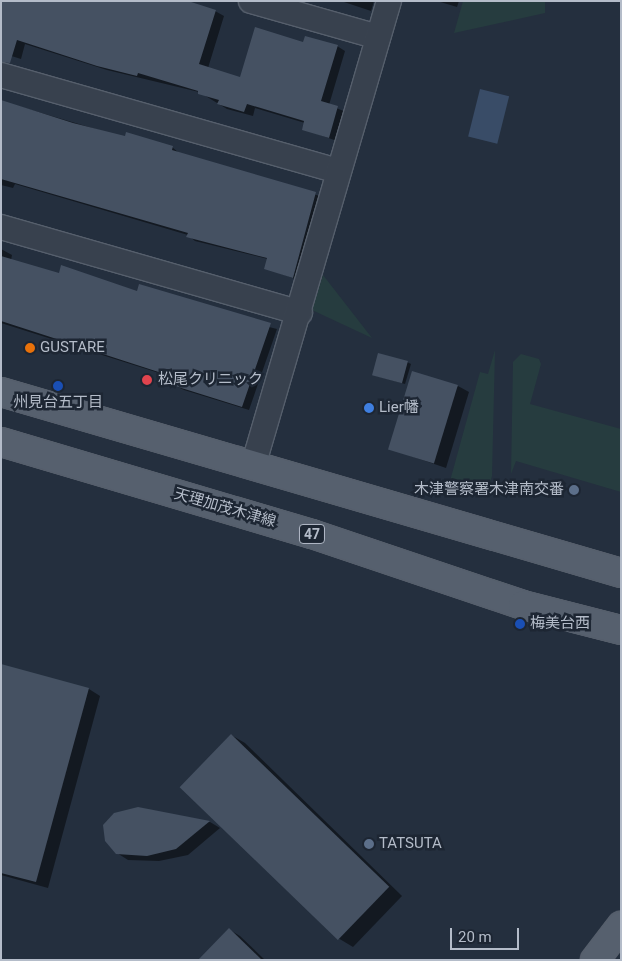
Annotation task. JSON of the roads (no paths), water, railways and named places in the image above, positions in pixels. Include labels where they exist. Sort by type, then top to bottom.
[{"type":"main road","points":[[1,392],[621,573]]},
{"type":"main road","name":"天理加茂木津線","points":[[1,442],[312,534],[496,597],[621,630]]},
{"type":"main road","points":[[595,960],[621,926]]},
{"type":"street","points":[[251,1],[378,38]]},
{"type":"street","points":[[252,466],[300,313],[389,1]]},
{"type":"street","points":[[1,74],[339,171]]},
{"type":"street","points":[[1,227],[300,313]]},
{"type":"water","points":[[480,89],[509,96],[497,144],[468,137]]},
{"type":"place","name":"GUSTARE","points":[[30,348]]},
{"type":"place","name":"松尾クリニック","points":[[147,380]]},
{"type":"place","name":"州見台五丁目","points":[[58,386]]},
{"type":"place","name":"Lier幡","points":[[369,408]]},
{"type":"place","name":"木津警察署木津南交番","points":[[574,490]]},
{"type":"place","name":"梅美台西","points":[[520,624]]},
{"type":"place","name":"TATSUTA","points":[[369,844]]}]
